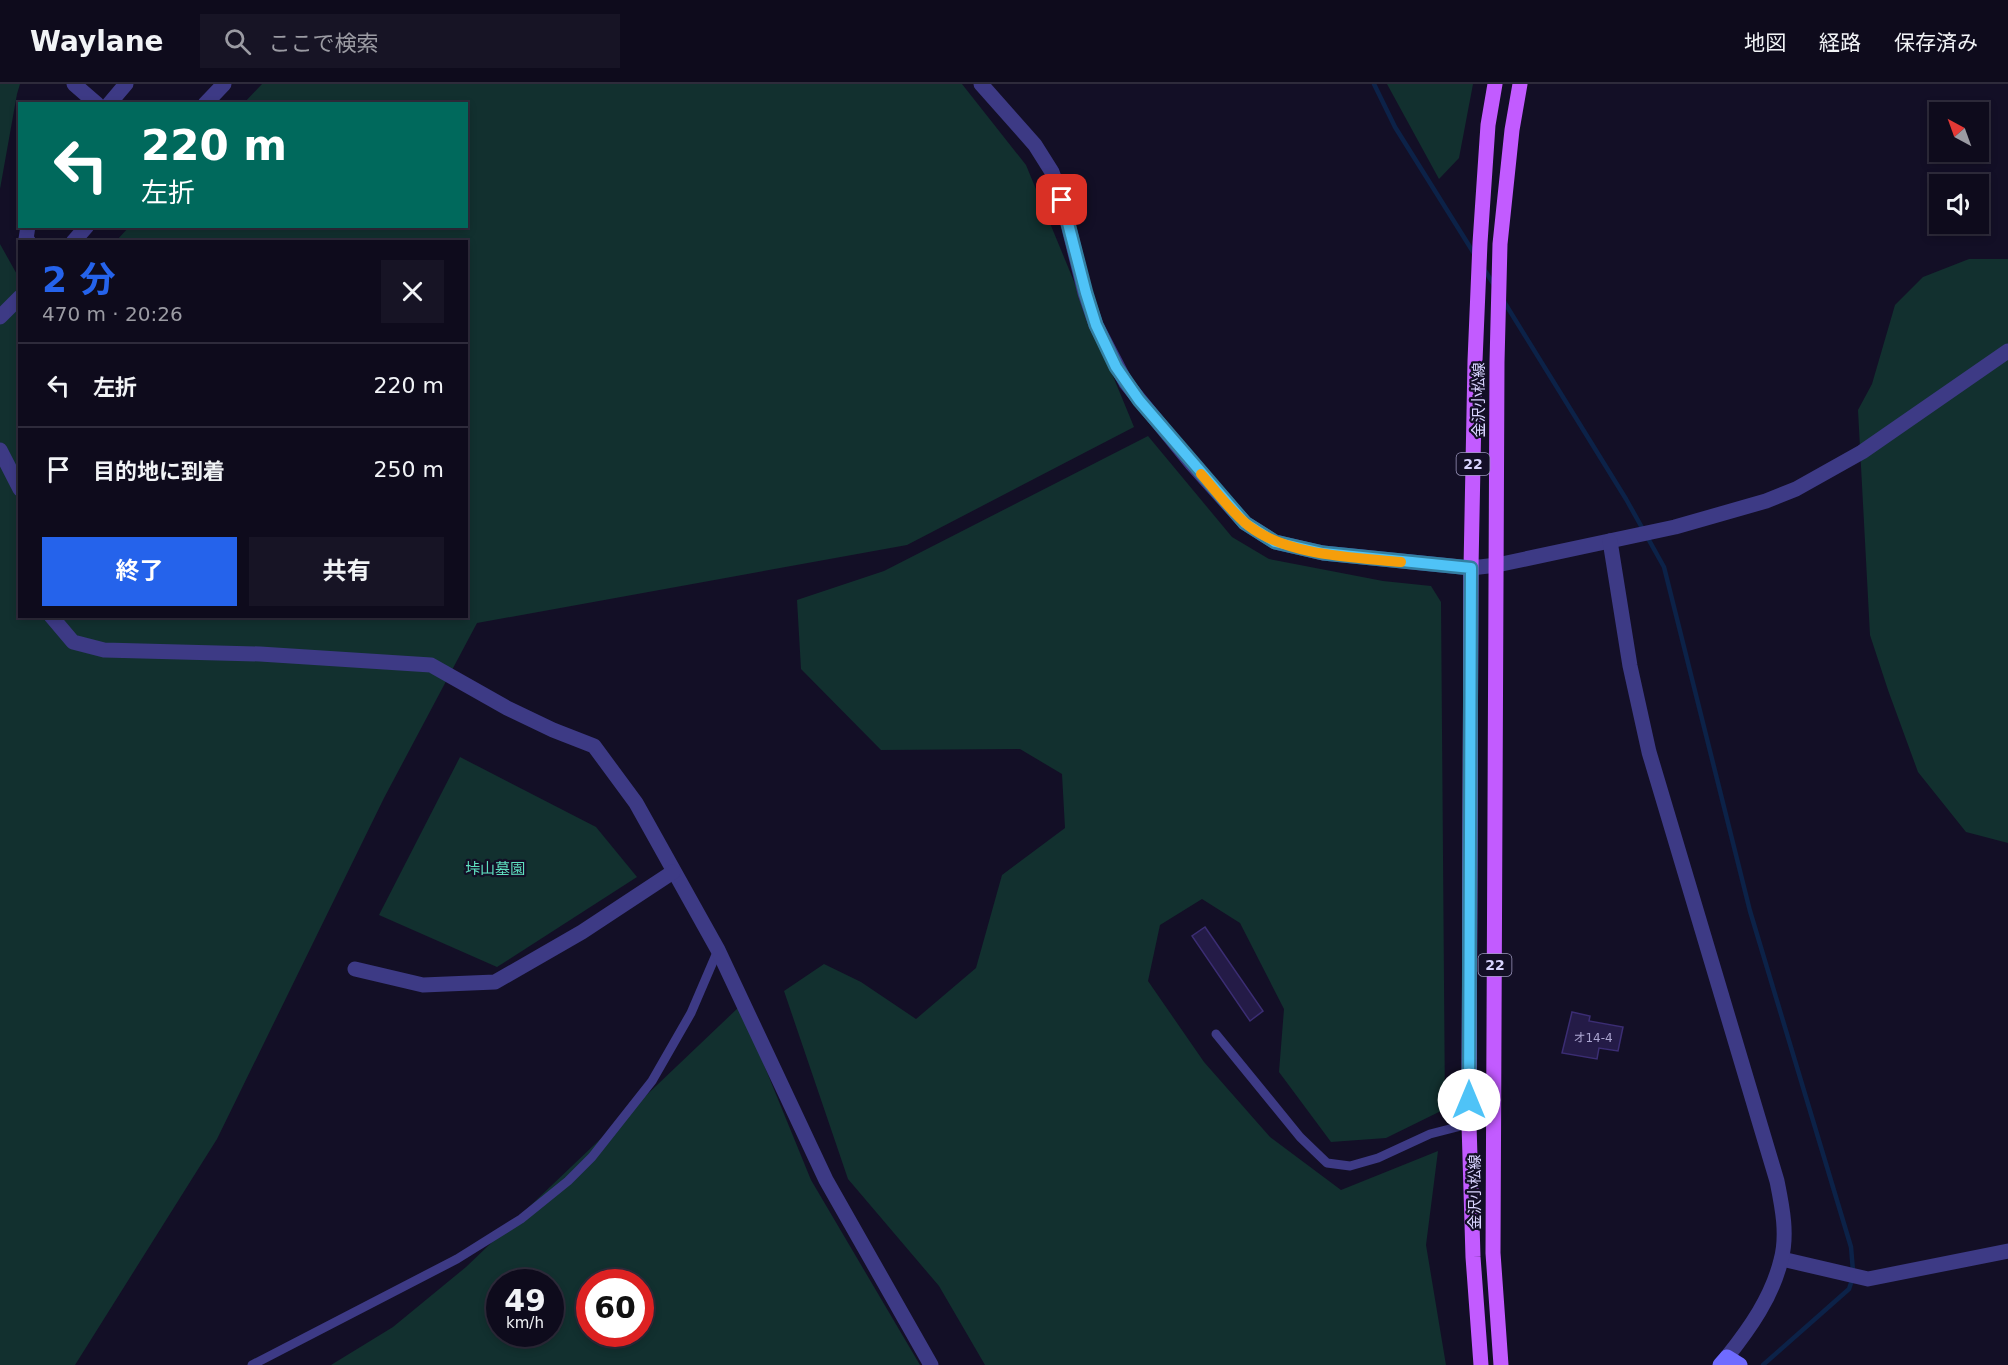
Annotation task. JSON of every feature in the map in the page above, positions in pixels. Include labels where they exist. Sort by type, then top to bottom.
[{"type":"main road","name":"金沢小松線","points":[[1481,1365],[1473,1257],[1469,1124],[1471,568],[1480,243],[1488,126],[1495,84]]},
{"type":"main road","name":"金沢小松線","points":[[1501,1365],[1493,1253],[1497,362],[1500,244],[1512,130],[1520,84]]},
{"type":"street","points":[[74,84],[95,102]]},
{"type":"street","points":[[111,102],[126,84]]},
{"type":"street","points":[[207,102],[224,84]]},
{"type":"street","points":[[981,84],[1035,145],[1052,172],[1062,200],[1093,314],[1116,367],[1126,383],[1192,464],[1245,523],[1275,542],[1323,553],[1471,568],[1497,565],[1675,527],[1766,501],[1823,476],[1862,452],[2008,351]]},
{"type":"street","points":[[75,240],[85,228]]},
{"type":"street","points":[[0,317],[18,299]]},
{"type":"street","points":[[0,450],[18,485]]},
{"type":"street","points":[[1614,540],[1630,666],[1649,752],[1777,1180],[1784,1230],[1782,1259],[1767,1298],[1746,1332],[1731,1363]]},
{"type":"street","points":[[53,618],[73,642],[104,650],[260,654],[431,665],[507,708],[594,746],[636,803],[718,950],[826,1180],[931,1365]]},
{"type":"street","points":[[355,969],[423,985],[495,982],[582,932],[673,872]]},
{"type":"street","points":[[1782,1259],[1868,1279],[2008,1251]]},
{"type":"lane","points":[[252,1365],[457,1258],[521,1219],[568,1181],[592,1157],[652,1081],[690,1013],[718,950]]},
{"type":"lane","points":[[1216,1034],[1300,1137],[1327,1163],[1350,1166],[1378,1158],[1430,1134],[1469,1124]]},
{"type":"green space","points":[[0,84],[20,84],[0,189]]},
{"type":"green space","points":[[262,84],[962,84],[1026,165],[1134,427],[907,545],[477,623],[384,798],[217,1139],[75,1365],[0,1365],[0,244],[18,276],[18,618],[468,618],[468,240],[117,240],[128,228],[468,228],[468,102],[245,102]]},
{"type":"green space","points":[[1387,84],[1473,84],[1459,158],[1439,179]]},
{"type":"green space","points":[[1969,259],[2008,259],[2008,843],[1966,832],[1918,772],[1870,635],[1858,410],[1872,384],[1895,305],[1923,277]]},
{"type":"green space","points":[[1148,436],[1232,537],[1269,559],[1383,581],[1431,586],[1441,602],[1445,1109],[1386,1138],[1331,1142],[1279,1072],[1284,1009],[1240,923],[1202,899],[1160,925],[1148,981],[1204,1062],[1270,1137],[1341,1190],[1438,1151],[1426,1245],[1446,1365],[985,1365],[939,1286],[848,1179],[784,991],[824,964],[861,982],[916,1019],[976,968],[1002,875],[1065,828],[1062,774],[1020,749],[881,750],[801,669],[797,600],[884,571]]},
{"type":"green space","name":"垰山墓園","points":[[460,757],[596,827],[637,877],[497,967],[379,915]]},
{"type":"green space","points":[[740,1006],[811,1180],[920,1365],[331,1365],[393,1327],[466,1267]]},
{"type":"building","points":[[1205,927],[1263,1011],[1250,1021],[1192,936]]},
{"type":"building","points":[[1572,1012],[1590,1016],[1589,1021],[1623,1027],[1618,1051],[1599,1048],[1597,1059],[1562,1053]]},
{"type":"waterway","points":[[1374,84],[1395,127],[1475,255]]},
{"type":"waterway","points":[[1484,269],[1494,285]]},
{"type":"waterway","points":[[1503,300],[1626,499],[1664,567],[1750,911],[1851,1247],[1853,1271]]},
{"type":"waterway","points":[[1763,1365],[1849,1289],[1852,1280]]},
{"type":"slow traffic","points":[[1201,474],[1245,523],[1275,542],[1323,553],[1401,562]]},
{"type":"route","points":[[1062,200],[1096,325],[1116,367],[1139,400],[1245,523],[1275,542],[1323,553],[1471,568],[1469,1100]]}]
